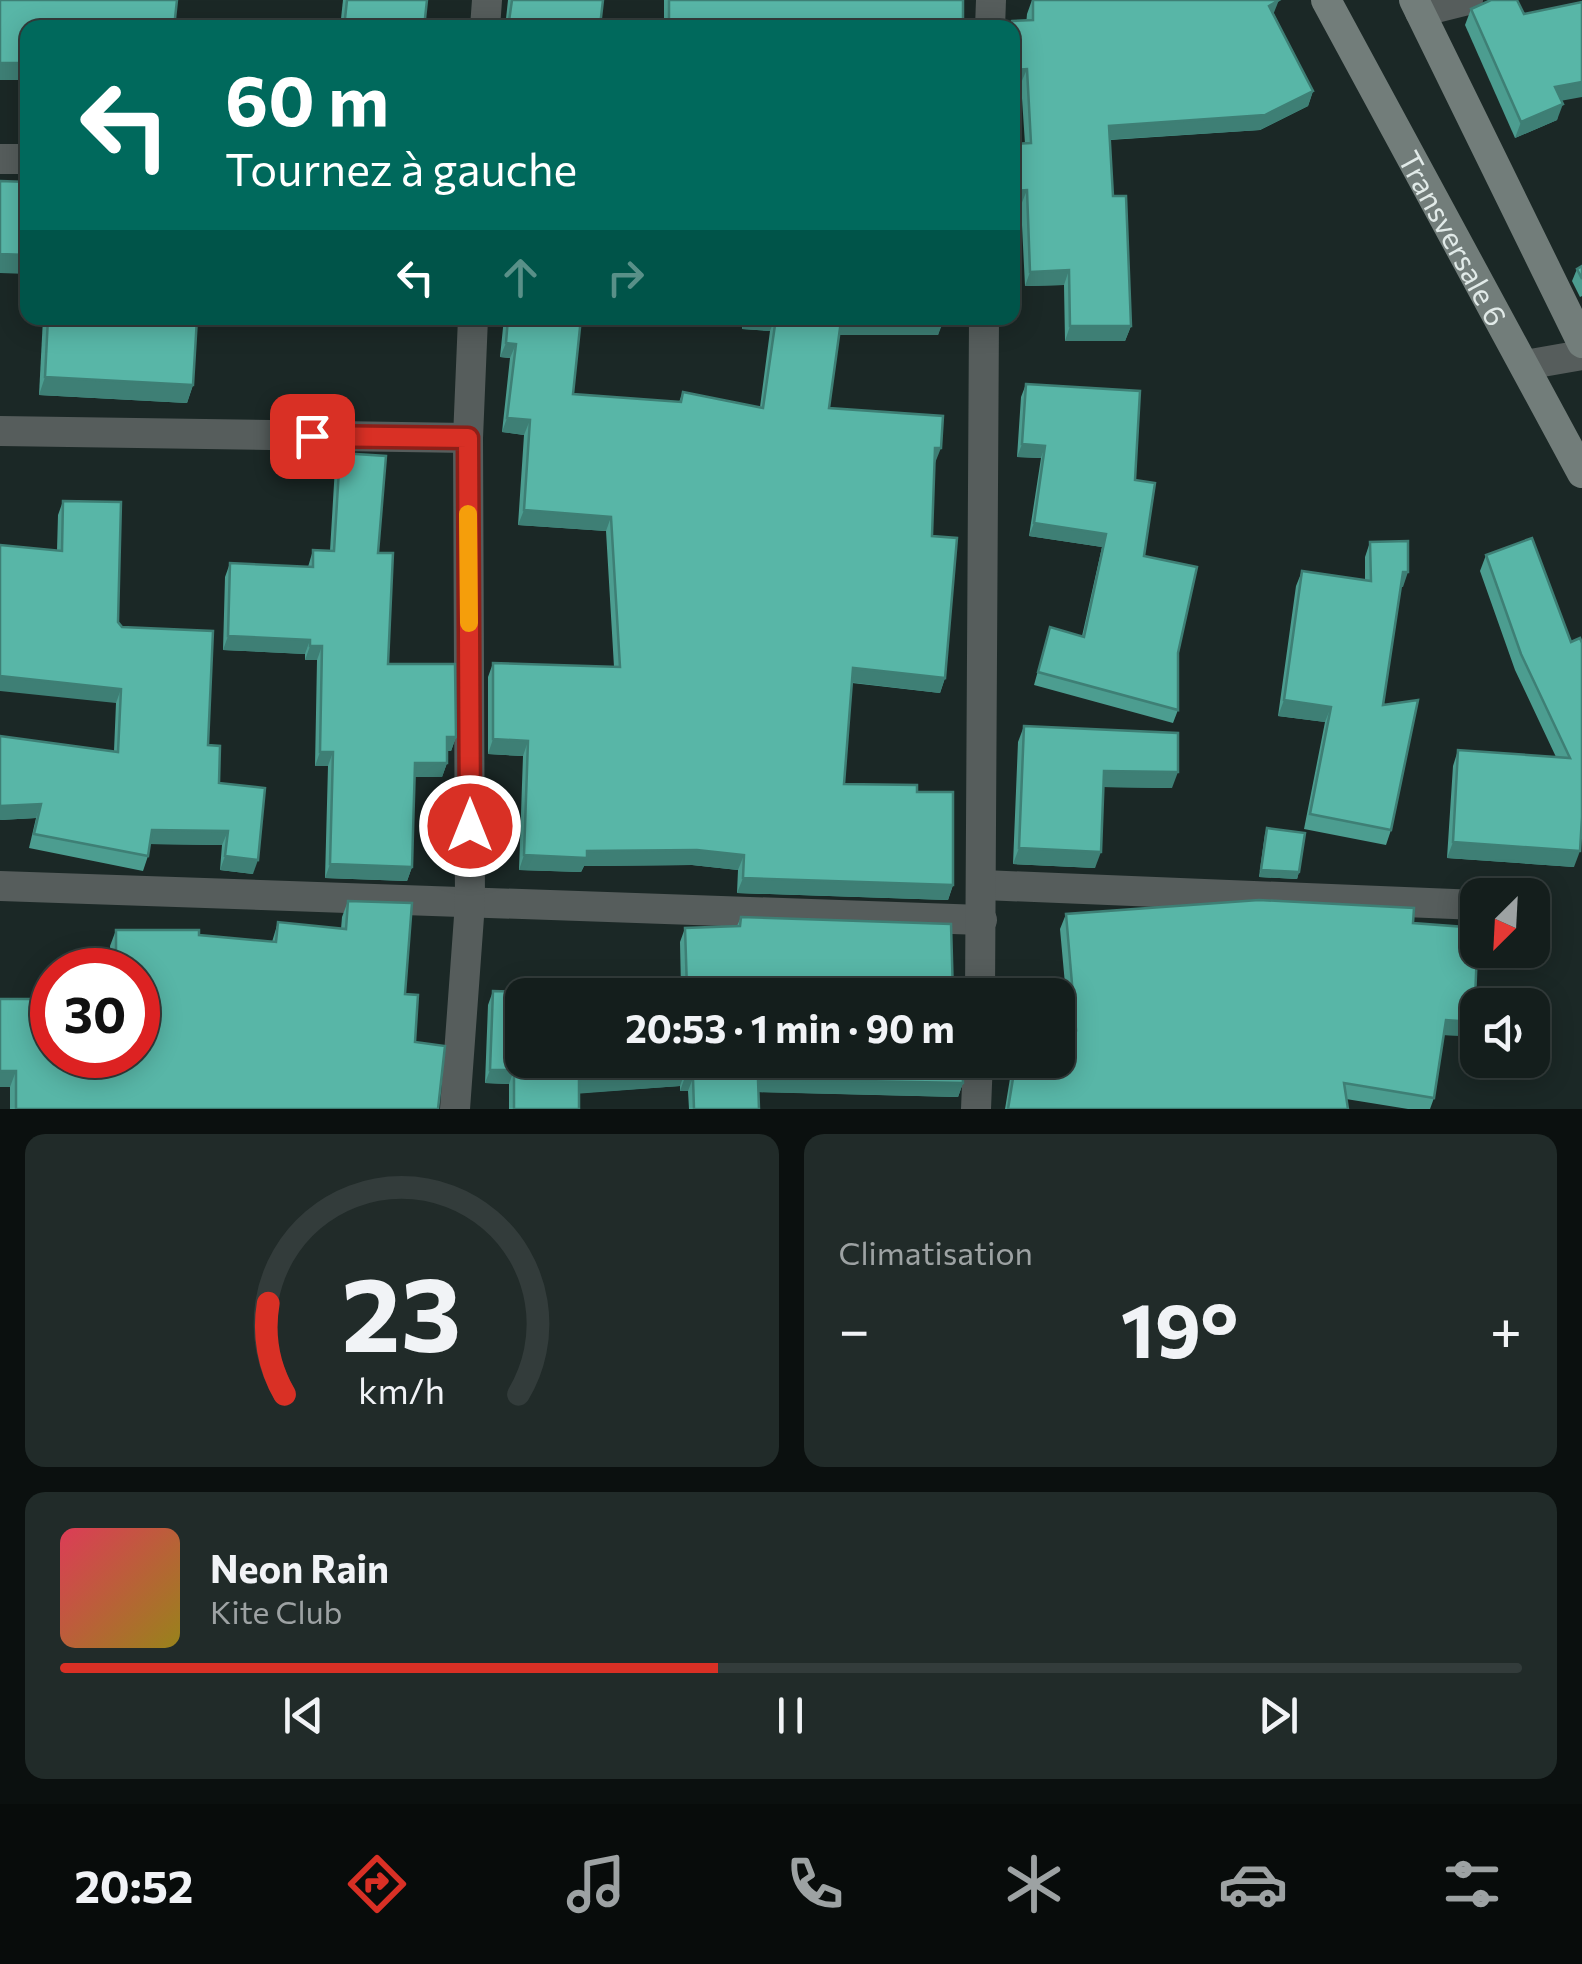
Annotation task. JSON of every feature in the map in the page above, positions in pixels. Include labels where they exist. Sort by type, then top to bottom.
[{"type":"main road","name":"Transversale 6","points":[[1326,0],[1582,473]]},
{"type":"main road","name":"Transversale 6","points":[[1417,6],[1582,343]]},
{"type":"street","points":[[1417,6],[1468,0]]},
{"type":"street","points":[[455,1109],[470,903],[468,438],[473,325]]},
{"type":"street","points":[[980,978],[984,325]]},
{"type":"street","points":[[1525,365],[1582,355]]},
{"type":"street","points":[[0,431],[468,438]]},
{"type":"street","points":[[0,886],[982,920]]},
{"type":"street","points":[[983,886],[1460,904]]},
{"type":"street","points":[[976,1109],[977,1078]]},
{"type":"building","points":[[0,0],[177,0],[175,20],[20,20],[20,63],[0,63]]},
{"type":"building","points":[[347,0],[427,0],[425,20],[345,20]]},
{"type":"building","points":[[512,0],[603,0],[601,20],[509,20]]},
{"type":"building","points":[[669,0],[963,0],[963,20],[669,20]]},
{"type":"building","points":[[1033,0],[1279,0],[1269,6],[1313,91],[1265,115],[1109,126],[1113,196],[1126,196],[1131,326],[1070,326],[1069,270],[1030,272],[1027,190],[1020,190],[1020,144],[1031,143],[1027,69],[1020,69],[1020,21],[1033,20]]},
{"type":"building","points":[[1491,0],[1517,0],[1524,14],[1582,2],[1582,82],[1555,87],[1563,104],[1521,122],[1471,9]]},
{"type":"building","points":[[0,181],[20,182],[20,255],[0,254]]},
{"type":"building","points":[[48,325],[197,325],[193,385],[45,377]]},
{"type":"building","points":[[507,325],[580,325],[573,394],[681,402],[683,392],[763,408],[775,325],[840,325],[829,408],[943,416],[941,448],[935,448],[932,536],[957,538],[945,678],[853,668],[844,784],[917,785],[917,792],[953,792],[953,885],[743,878],[744,855],[697,850],[587,851],[587,858],[524,855],[528,741],[493,739],[493,663],[620,667],[611,517],[524,510],[530,420],[507,418],[516,344],[506,343]]},
{"type":"building","points":[[1026,384],[1140,391],[1135,480],[1155,483],[1144,556],[1197,567],[1178,653],[1178,710],[1038,672],[1050,627],[1084,637],[1106,534],[1034,523],[1045,446],[1022,444]]},
{"type":"building","points":[[340,453],[386,456],[378,553],[393,553],[388,664],[455,664],[456,737],[447,737],[447,763],[415,763],[412,867],[330,864],[333,752],[320,752],[322,646],[310,646],[310,640],[228,636],[230,563],[313,567],[313,550],[334,551]]},
{"type":"building","points":[[63,501],[121,502],[118,622],[122,627],[213,631],[208,745],[220,746],[219,783],[265,788],[258,860],[225,856],[228,831],[152,830],[148,856],[34,834],[41,804],[0,806],[0,736],[118,752],[121,689],[0,676],[0,545],[62,551]]},
{"type":"building","points":[[1532,538],[1571,642],[1580,638],[1582,643],[1580,851],[1453,842],[1458,750],[1570,758],[1521,654],[1486,555]]},
{"type":"building","points":[[1408,541],[1408,572],[1403,572],[1383,705],[1418,700],[1391,830],[1310,814],[1331,707],[1284,700],[1302,571],[1371,581],[1370,542]]},
{"type":"building","points":[[1024,726],[1178,733],[1178,772],[1104,771],[1101,852],[1019,848]]},
{"type":"building","points":[[1267,828],[1305,833],[1299,872],[1261,870]]},
{"type":"building","points":[[1259,900],[1414,908],[1413,923],[1460,927],[1460,968],[1476,968],[1475,988],[1460,988],[1460,1021],[1446,1020],[1434,1098],[1344,1083],[1348,1109],[1008,1109],[1013,1078],[1075,1078],[1075,978],[1072,978],[1066,914]]},
{"type":"building","points":[[348,901],[412,903],[405,994],[418,995],[415,1042],[445,1046],[438,1109],[16,1109],[16,1071],[0,1071],[0,999],[30,999],[30,1078],[160,1078],[160,948],[116,948],[116,930],[199,930],[199,935],[276,942],[278,922],[346,929]]},
{"type":"building","points":[[741,917],[951,924],[953,978],[687,978],[685,928],[740,926]]},
{"type":"building","points":[[493,991],[505,991],[505,1070],[490,1070]]},
{"type":"building","points":[[514,1078],[606,1078],[579,1080],[579,1109],[514,1109]]},
{"type":"building","points":[[693,1078],[963,1078],[963,1083],[758,1079],[759,1109],[694,1109]]},
{"type":"slow traffic","points":[[468,514],[469,623]]},
{"type":"route","points":[[312,436],[468,438],[470,826]]}]
